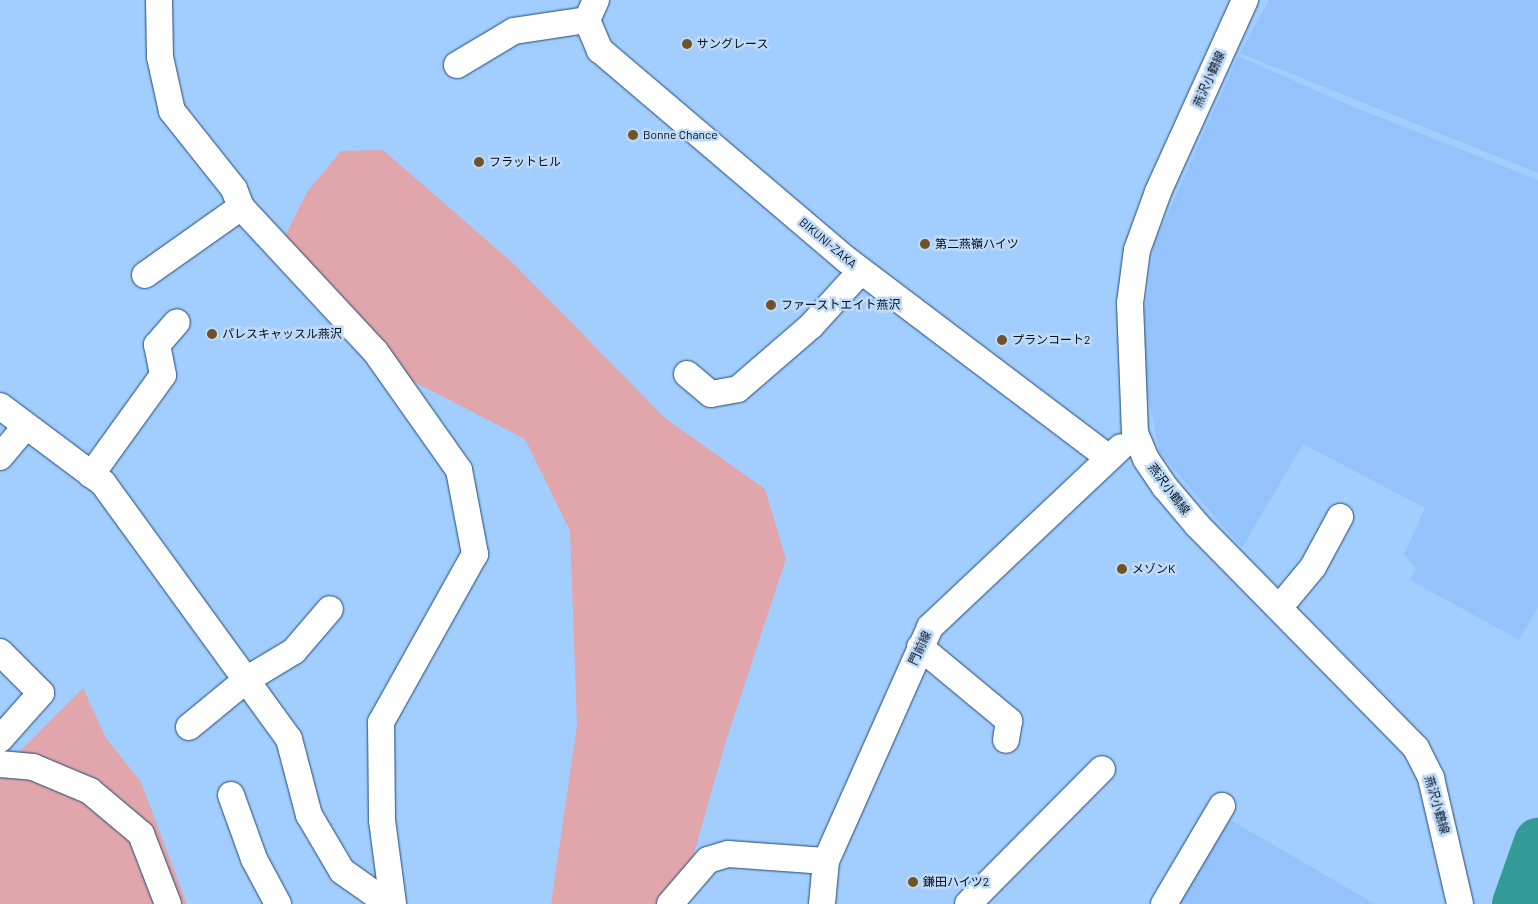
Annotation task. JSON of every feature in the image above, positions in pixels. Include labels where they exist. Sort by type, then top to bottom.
[{"type":"street","points":[[159,0],[160,57],[172,111],[234,189],[241,207],[375,351],[459,470],[476,554],[381,722],[382,820],[394,904]]},
{"type":"street","name":"燕沢小鶴線","points":[[1245,0],[1158,192],[1137,250],[1130,303],[1135,433],[1146,459],[1165,487],[1197,525],[1416,748],[1430,778],[1460,904]]},
{"type":"street","points":[[457,65],[514,31],[592,10]]},
{"type":"street","name":"BIKUNI-ZAKA","points":[[592,10],[600,50],[861,271],[1109,458]]},
{"type":"street","points":[[145,275],[241,207]]},
{"type":"street","points":[[688,374],[711,394],[738,389],[812,326],[861,271]]},
{"type":"street","points":[[91,475],[163,375],[157,345],[176,322]]},
{"type":"street","points":[[0,406],[24,428],[103,483],[289,739],[309,815],[342,872],[389,904]]},
{"type":"street","points":[[0,457],[24,428]]},
{"type":"street","name":"門前線","points":[[822,904],[826,861],[930,626],[1135,433]]},
{"type":"street","points":[[1279,608],[1313,567],[1340,517]]},
{"type":"street","points":[[189,728],[246,680],[294,650],[330,609]]},
{"type":"street","points":[[920,647],[1009,721],[1006,740]]},
{"type":"street","points":[[0,652],[41,693],[0,739]]},
{"type":"street","points":[[0,764],[33,767],[90,791],[141,834],[168,904]]},
{"type":"street","points":[[968,904],[1102,769]]},
{"type":"street","points":[[230,795],[254,859],[278,904]]},
{"type":"street","points":[[1164,904],[1222,806]]},
{"type":"street","points":[[670,904],[708,860],[728,854],[826,861]]},
{"type":"shaded area","points":[[1269,0],[1538,0],[1538,173],[1240,53]]},
{"type":"shaded area","points":[[1238,56],[1349,105],[1538,180],[1538,607],[1519,640],[1410,580],[1416,568],[1404,554],[1425,508],[1303,444],[1242,548],[1160,453],[1146,387],[1145,311],[1154,245]]},
{"type":"shaded area","points":[[383,150],[513,263],[665,418],[765,489],[786,559],[725,744],[693,857],[658,904],[551,904],[577,725],[570,531],[525,439],[373,361],[283,240],[307,192],[341,151]]},
{"type":"shaded area","points":[[83,688],[106,738],[141,782],[187,904],[0,904],[0,771]]},
{"type":"shaded area","points":[[1225,817],[1375,904],[1174,904]]},
{"type":"waterway","points":[[1516,904],[1538,842]]},
{"type":"place","name":"サングレース","points":[[687,44]]},
{"type":"place","name":"Bonne Chance","points":[[633,135]]},
{"type":"place","name":"フラットヒル","points":[[479,162]]},
{"type":"place","name":"第二燕嶺ハイツ","points":[[925,244]]},
{"type":"place","name":"ファーストエイト燕沢","points":[[771,305]]},
{"type":"place","name":"パレスキャッスル燕沢","points":[[212,334]]},
{"type":"place","name":"プランコート2","points":[[1002,340]]},
{"type":"place","name":"メゾンK","points":[[1122,569]]},
{"type":"place","name":"鎌田ハイツ2","points":[[913,882]]}]
